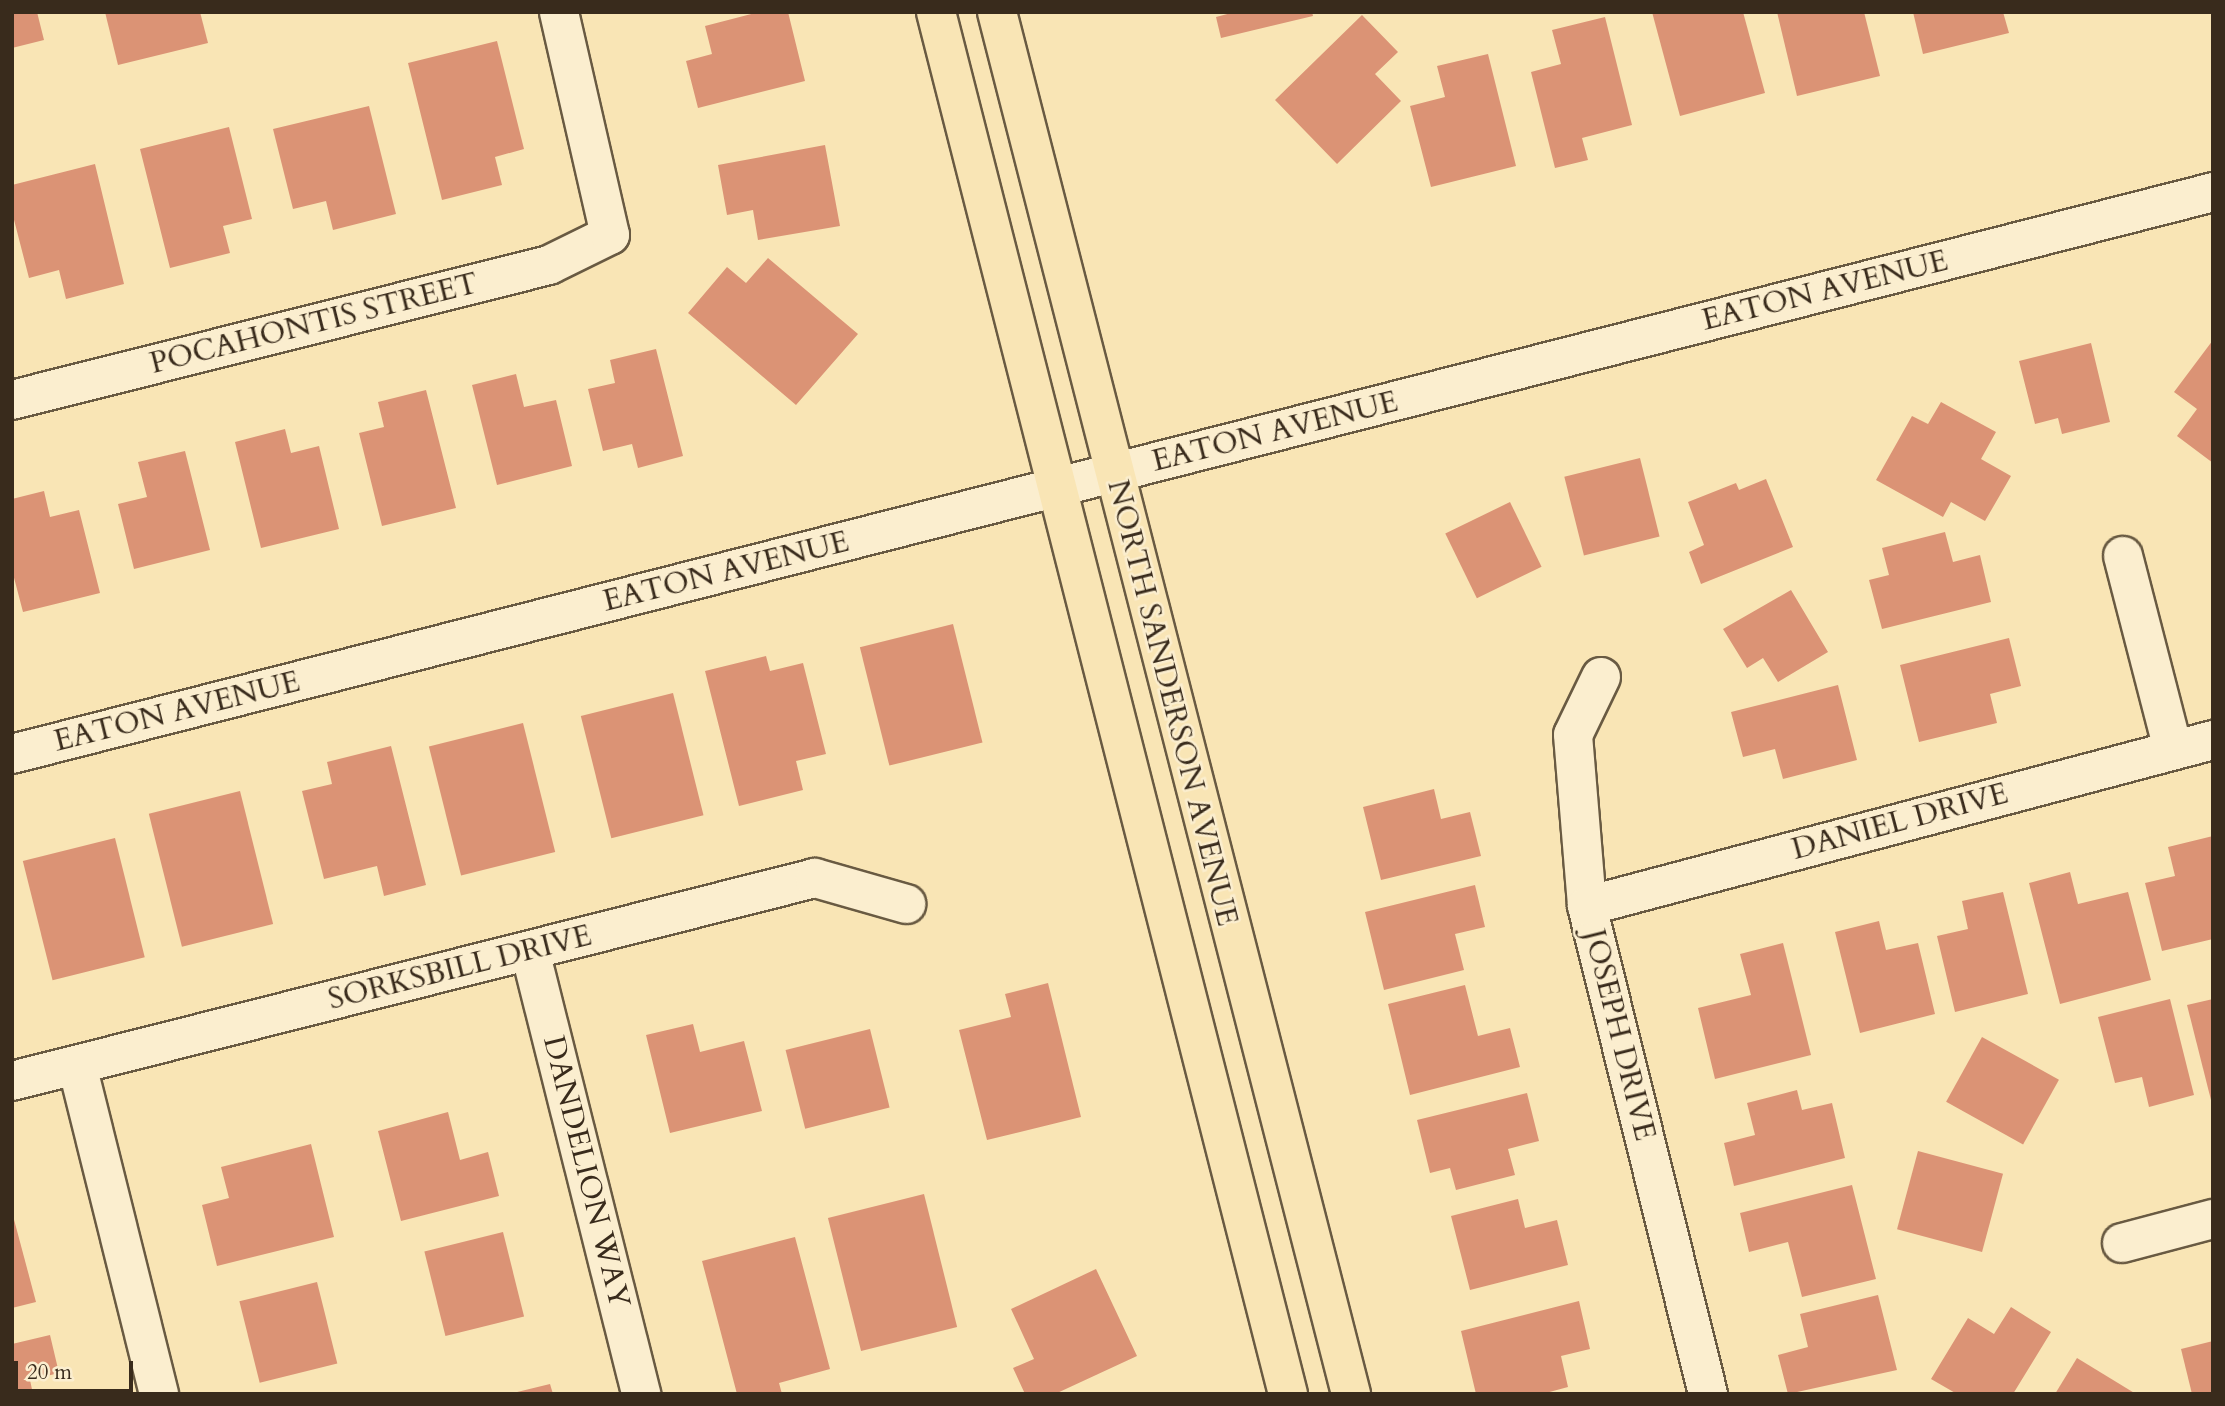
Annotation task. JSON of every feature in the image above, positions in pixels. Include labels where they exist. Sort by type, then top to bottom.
[{"type":"highway","name":"NORTH SANDERSON AVENUE","points":[[936,12],[1288,1394]]},
{"type":"highway","name":"NORTH SANDERSON AVENUE","points":[[998,12],[1113,473],[1351,1394]]},
{"type":"street","name":"POCAHONTIS STREET","points":[[12,400],[549,265],[610,235],[559,12]]},
{"type":"street","name":"EATON AVENUE","points":[[12,754],[2213,192]]},
{"type":"street","points":[[2123,556],[2173,750]]},
{"type":"street","name":"JOSEPH DRIVE","points":[[1601,677],[1573,735],[1587,906],[1708,1394]]},
{"type":"street","name":"DANIEL DRIVE","points":[[1587,906],[2213,740]]},
{"type":"street","name":"SORKSBILL DRIVE","points":[[12,1081],[815,878],[906,904]]},
{"type":"street","name":"DANDELION WAY","points":[[530,951],[641,1394]]},
{"type":"street","points":[[77,1065],[159,1394]]},
{"type":"street","points":[[2122,1243],[2213,1219]]},
{"type":"building","points":[[12,12],[37,12],[44,40],[12,48]]},
{"type":"building","points":[[105,12],[200,12],[208,43],[118,65]]},
{"type":"building","points":[[759,12],[788,12],[805,81],[698,108],[686,61],[712,54],[705,26]]},
{"type":"building","points":[[1235,12],[1312,12],[1313,16],[1221,38],[1216,17]]},
{"type":"building","points":[[1652,12],[1743,12],[1765,93],[1680,116]]},
{"type":"building","points":[[1777,12],[1864,12],[1880,76],[1797,96]]},
{"type":"building","points":[[1913,12],[2003,12],[2009,33],[1923,54]]},
{"type":"building","points":[[1362,15],[1398,52],[1375,74],[1401,101],[1337,164],[1275,100]]},
{"type":"building","points":[[1605,17],[1632,125],[1582,138],[1588,160],[1555,168],[1531,72],[1561,64],[1552,30]]},
{"type":"building","points":[[497,41],[524,149],[495,157],[502,185],[442,200],[408,63]]},
{"type":"building","points":[[1488,54],[1516,166],[1431,187],[1410,106],[1445,97],[1437,66]]},
{"type":"building","points":[[369,106],[396,214],[333,230],[326,201],[293,209],[273,129]]},
{"type":"building","points":[[229,127],[252,219],[223,226],[230,253],[170,268],[140,149]]},
{"type":"building","points":[[825,145],[840,226],[758,240],[753,210],[727,215],[718,165]]},
{"type":"building","points":[[95,164],[124,284],[66,299],[59,270],[29,278],[12,212],[12,185]]},
{"type":"building","points":[[768,258],[858,334],[796,405],[688,313],[727,267],[746,283]]},
{"type":"building","points":[[2213,340],[2213,463],[2177,436],[2197,409],[2174,392]]},
{"type":"building","points":[[2091,343],[2110,422],[2062,434],[2058,418],[2035,424],[2019,361]]},
{"type":"building","points":[[656,349],[683,456],[638,468],[632,444],[603,451],[588,389],[615,383],[610,360]]},
{"type":"building","points":[[516,374],[524,407],[556,400],[572,466],[497,485],[472,385]]},
{"type":"building","points":[[426,390],[456,508],[382,526],[359,433],[384,427],[378,402]]},
{"type":"building","points":[[1941,402],[1996,432],[1981,459],[2011,476],[1985,521],[1951,502],[1943,517],[1876,480],[1912,416],[1928,424]]},
{"type":"building","points":[[285,429],[291,453],[319,446],[339,529],[261,548],[235,442]]},
{"type":"building","points":[[185,451],[210,550],[134,569],[118,504],[147,497],[138,462]]},
{"type":"building","points":[[1640,458],[1660,537],[1584,555],[1564,477]]},
{"type":"building","points":[[1766,479],[1793,547],[1701,584],[1689,552],[1704,545],[1688,502],[1736,483],[1739,490]]},
{"type":"building","points":[[44,491],[50,517],[79,510],[100,593],[23,612],[12,570],[12,499]]},
{"type":"building","points":[[1510,502],[1542,567],[1477,598],[1445,534]]},
{"type":"building","points":[[1945,532],[1953,562],[1980,555],[1991,602],[1882,629],[1869,580],[1889,575],[1882,548]]},
{"type":"building","points":[[1791,590],[1828,652],[1778,682],[1763,658],[1747,668],[1723,629]]},
{"type":"building","points":[[953,624],[983,742],[889,766],[860,647]]},
{"type":"building","points":[[2009,638],[2021,686],[1990,694],[1997,723],[1919,742],[1900,665]]},
{"type":"building","points":[[766,656],[770,671],[803,663],[826,754],[796,761],[803,790],[739,806],[705,671]]},
{"type":"building","points":[[1838,685],[1857,760],[1783,779],[1775,749],[1743,757],[1731,712]]},
{"type":"building","points":[[673,693],[703,815],[611,838],[581,716]]},
{"type":"building","points":[[523,723],[555,852],[461,876],[429,746]]},
{"type":"building","points":[[391,746],[426,885],[384,896],[377,866],[324,879],[302,791],[332,784],[327,762]]},
{"type":"building","points":[[1434,789],[1441,819],[1470,812],[1481,856],[1381,880],[1363,807]]},
{"type":"building","points":[[240,791],[273,924],[182,947],[149,814]]},
{"type":"building","points":[[2213,836],[2213,939],[2162,951],[2145,883],[2175,876],[2168,847]]},
{"type":"building","points":[[115,838],[145,957],[53,980],[23,861]]},
{"type":"building","points":[[2070,872],[2078,904],[2128,892],[2151,980],[2060,1004],[2029,883]]},
{"type":"building","points":[[1475,885],[1485,927],[1455,934],[1464,970],[1384,990],[1365,912]]},
{"type":"building","points":[[2003,892],[2028,994],[1955,1012],[1937,936],[1968,929],[1962,901]]},
{"type":"building","points":[[1879,921],[1886,950],[1918,943],[1935,1014],[1860,1033],[1835,932]]},
{"type":"building","points":[[1783,943],[1811,1055],[1715,1079],[1698,1008],[1751,995],[1740,954]]},
{"type":"building","points":[[1048,983],[1081,1117],[987,1140],[959,1030],[1011,1017],[1005,994]]},
{"type":"building","points":[[1465,985],[1478,1036],[1510,1028],[1520,1067],[1410,1095],[1388,1004]]},
{"type":"building","points":[[2170,999],[2194,1095],[2149,1107],[2142,1077],[2115,1083],[2098,1017]]},
{"type":"building","points":[[2213,999],[2213,1103],[2212,1104],[2187,1005]]},
{"type":"building","points":[[693,1024],[700,1052],[744,1041],[762,1111],[670,1133],[646,1035]]},
{"type":"building","points":[[870,1029],[890,1108],[805,1129],[786,1050]]},
{"type":"building","points":[[1982,1037],[2059,1080],[2023,1144],[1946,1102]]},
{"type":"building","points":[[1797,1090],[1802,1110],[1832,1103],[1845,1158],[1734,1186],[1724,1143],[1755,1135],[1747,1103]]},
{"type":"building","points":[[1527,1093],[1539,1141],[1508,1149],[1515,1175],[1456,1190],[1450,1168],[1430,1173],[1417,1120]]},
{"type":"building","points":[[448,1112],[460,1160],[488,1152],[499,1196],[401,1221],[378,1131]]},
{"type":"building","points":[[311,1144],[334,1237],[217,1266],[202,1205],[229,1198],[221,1167]]},
{"type":"building","points":[[1918,1151],[2003,1174],[1982,1252],[1897,1229]]},
{"type":"building","points":[[1852,1185],[1876,1279],[1802,1297],[1788,1242],[1749,1252],[1740,1213]]},
{"type":"building","points":[[924,1194],[957,1327],[861,1351],[828,1218]]},
{"type":"building","points":[[1518,1199],[1525,1228],[1557,1220],[1568,1265],[1470,1290],[1451,1216]]},
{"type":"building","points":[[12,1212],[36,1302],[12,1308]]},
{"type":"building","points":[[503,1232],[524,1316],[445,1336],[424,1252]]},
{"type":"building","points":[[795,1237],[830,1369],[779,1383],[782,1394],[737,1394],[702,1261]]},
{"type":"building","points":[[1096,1269],[1137,1356],[1055,1394],[1025,1394],[1013,1368],[1034,1359],[1011,1309]]},
{"type":"building","points":[[317,1282],[337,1364],[260,1383],[239,1301]]},
{"type":"building","points":[[1878,1295],[1897,1370],[1788,1394],[1778,1355],[1808,1347],[1800,1314]]},
{"type":"building","points":[[1579,1301],[1590,1349],[1561,1356],[1568,1387],[1542,1394],[1476,1394],[1461,1331]]},
{"type":"building","points":[[2011,1307],[2051,1332],[2013,1394],[1957,1394],[1931,1379],[1968,1318],[1994,1334]]},
{"type":"building","points":[[50,1335],[59,1373],[30,1380],[33,1394],[12,1394],[12,1344]]},
{"type":"building","points":[[2213,1341],[2213,1394],[2192,1394],[2181,1349]]},
{"type":"building","points":[[2077,1358],[2136,1394],[2055,1394]]},
{"type":"building","points":[[550,1384],[553,1394],[513,1394],[513,1393]]}]
